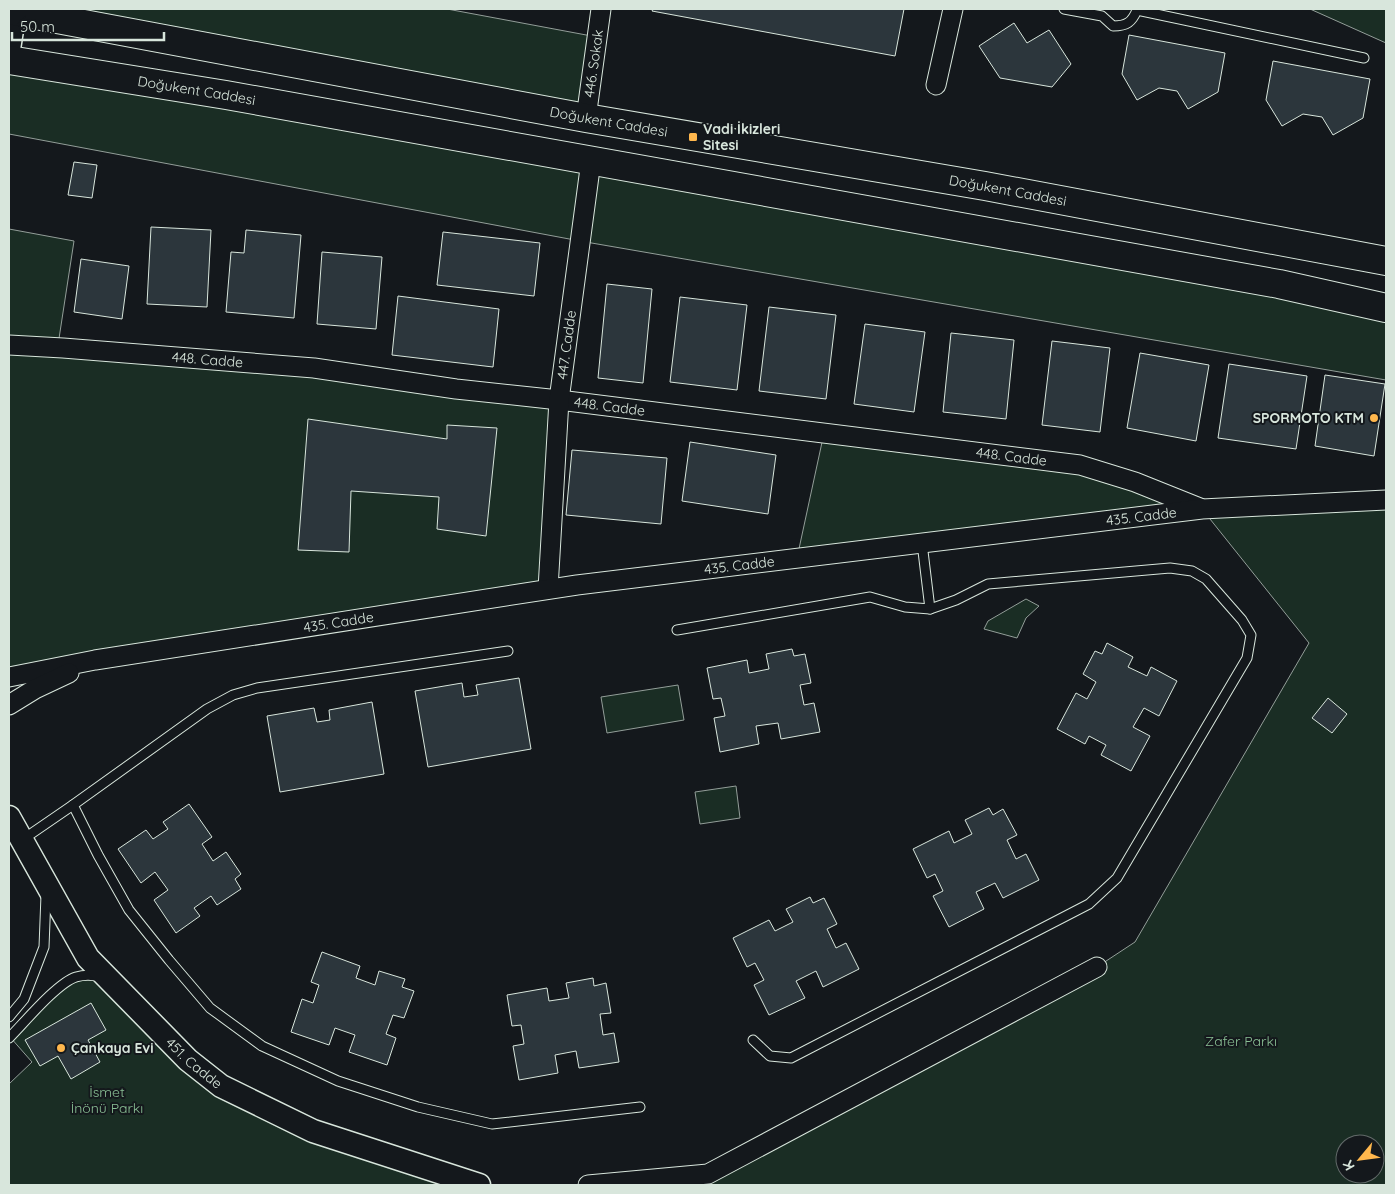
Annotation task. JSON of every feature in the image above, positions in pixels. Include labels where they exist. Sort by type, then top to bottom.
[{"type":"main road","name":"Doğukent Caddesi","points":[[12,10],[586,118],[985,186],[1386,261]]},
{"type":"main road","name":"Doğukent Caddesi","points":[[9,60],[226,95],[1279,284],[1386,308]]},
{"type":"street","name":"446. Sokak","points":[[586,118],[601,9]]},
{"type":"street","points":[[936,85],[953,9]]},
{"type":"street","points":[[9,49],[12,10]]},
{"type":"street","name":"447. Cadde","points":[[548,590],[560,400],[591,161]]},
{"type":"street","name":"448. Cadde","points":[[9,345],[314,368],[456,389],[560,400],[1080,465],[1135,482],[1202,509]]},
{"type":"street","name":"435. Cadde","points":[[95,660],[548,590],[922,543],[1202,509],[1386,500]]},
{"type":"street","points":[[9,677],[95,660]]},
{"type":"street","points":[[9,705],[35,689],[95,660]]},
{"type":"street","name":"451. Cadde","points":[[9,817],[88,958],[188,1060],[221,1086],[313,1131],[479,1185]]},
{"type":"street","points":[[588,1185],[708,1174],[1097,967]]},
{"type":"lane","points":[[1064,9],[1102,16],[1113,26],[1124,26],[1133,20],[1137,10],[1364,58]]},
{"type":"lane","points":[[922,543],[930,609]]},
{"type":"lane","points":[[677,630],[870,597],[905,607],[930,609],[956,600],[988,584],[1170,568],[1192,571],[1206,579],[1242,620],[1251,635],[1247,658],[1117,878],[1089,904],[791,1058],[770,1056],[753,1040]]},
{"type":"lane","points":[[22,840],[207,709],[233,696],[257,688],[508,651]]},
{"type":"lane","points":[[73,805],[129,910],[210,1008],[262,1046],[338,1081],[418,1106],[492,1124],[640,1107]]},
{"type":"lane","points":[[9,1017],[24,999],[44,948],[46,885]]},
{"type":"lane","points":[[9,1038],[52,994],[75,978],[94,976],[108,980]]},
{"type":"green space","points":[[9,9],[447,9],[597,37],[586,118]]},
{"type":"green space","points":[[1310,9],[1386,9],[1386,43]]},
{"type":"green space","points":[[9,60],[1386,310],[1386,380],[580,241],[9,134]]},
{"type":"green space","points":[[9,229],[74,241],[58,345],[9,344]]},
{"type":"green space","points":[[9,345],[559,400],[548,589],[9,677]]},
{"type":"green space","points":[[824,433],[1080,465],[1202,509],[797,558]]},
{"type":"green space","name":"Zafer Parkı","points":[[1386,500],[1386,1185],[588,1185],[708,1174],[1097,967],[1135,942],[1309,643],[1202,509]]},
{"type":"green space","points":[[1026,599],[1039,606],[1026,618],[1017,638],[984,629],[988,621]]},
{"type":"green space","points":[[678,685],[684,720],[607,733],[601,697]]},
{"type":"green space","points":[[736,786],[740,818],[700,824],[695,792]]},
{"type":"green space","name":"İsmet İnönü Parkı","points":[[94,976],[221,1087],[479,1185],[9,1185],[9,1084],[32,1062],[10,1037],[75,977]]},
{"type":"building","points":[[653,9],[904,9],[895,56],[652,11]]},
{"type":"building","points":[[1014,23],[1027,43],[1049,30],[1071,64],[1052,87],[1000,78],[979,46]]},
{"type":"building","points":[[1129,35],[1225,53],[1218,92],[1188,109],[1177,91],[1159,88],[1137,100],[1122,74]]},
{"type":"building","points":[[1273,61],[1370,79],[1363,118],[1333,135],[1322,117],[1303,114],[1282,126],[1266,100]]},
{"type":"building","points":[[74,162],[97,165],[92,198],[68,195]]},
{"type":"building","points":[[151,227],[211,230],[207,307],[147,304]]},
{"type":"building","points":[[246,230],[301,235],[294,318],[226,312],[231,252],[244,253]]},
{"type":"building","points":[[443,232],[540,243],[534,296],[437,285]]},
{"type":"building","points":[[322,252],[382,257],[376,329],[317,324]]},
{"type":"building","points":[[81,259],[129,266],[122,319],[74,312]]},
{"type":"building","points":[[607,284],[652,289],[643,383],[598,378]]},
{"type":"building","points":[[398,296],[499,309],[493,367],[392,355]]},
{"type":"building","points":[[680,297],[747,305],[737,390],[670,382]]},
{"type":"building","points":[[769,307],[836,315],[826,399],[759,391]]},
{"type":"building","points":[[865,324],[925,332],[914,412],[854,404]]},
{"type":"building","points":[[951,333],[1014,340],[1006,419],[943,412]]},
{"type":"building","points":[[1052,341],[1110,348],[1100,432],[1042,425]]},
{"type":"building","points":[[1140,353],[1209,365],[1196,441],[1127,428]]},
{"type":"building","points":[[1229,364],[1307,376],[1296,449],[1218,438]]},
{"type":"building","points":[[1325,375],[1385,384],[1374,456],[1315,446]]},
{"type":"building","points":[[308,419],[447,439],[447,425],[497,428],[486,536],[437,529],[439,497],[351,491],[349,552],[298,550]]},
{"type":"building","points":[[690,442],[776,455],[768,514],[682,501]]},
{"type":"building","points":[[572,450],[667,458],[661,524],[566,515]]},
{"type":"building","points":[[1107,643],[1133,657],[1128,667],[1147,676],[1151,667],[1177,681],[1159,716],[1144,708],[1133,727],[1150,736],[1131,771],[1101,755],[1106,745],[1089,736],[1085,744],[1057,729],[1076,693],[1087,699],[1096,682],[1083,674],[1095,651],[1102,654]]},
{"type":"building","points":[[792,649],[794,656],[805,654],[811,683],[800,685],[804,705],[814,703],[820,732],[781,739],[778,723],[756,726],[759,744],[720,752],[714,718],[725,716],[721,698],[713,699],[707,668],[747,660],[749,673],[769,669],[766,654]]},
{"type":"building","points":[[519,678],[531,749],[428,767],[415,691],[462,683],[464,697],[478,695],[476,685]]},
{"type":"building","points":[[1328,698],[1347,714],[1332,733],[1312,718]]},
{"type":"building","points":[[372,702],[384,774],[280,792],[267,716],[314,708],[317,722],[330,720],[329,710]]},
{"type":"building","points":[[189,804],[212,837],[202,844],[213,861],[226,852],[241,874],[235,879],[241,889],[217,905],[211,896],[194,908],[200,916],[176,933],[154,900],[168,890],[155,872],[141,883],[118,849],[146,830],[153,839],[168,829],[163,822]]},
{"type":"building","points":[[989,808],[993,815],[1003,809],[1017,835],[1007,840],[1016,859],[1026,854],[1039,880],[1003,898],[995,883],[976,892],[984,909],[949,927],[933,896],[943,891],[935,874],[927,878],[913,849],[949,831],[954,843],[972,834],[965,820]]},
{"type":"building","points":[[810,897],[813,903],[824,898],[837,924],[827,929],[836,948],[846,943],[859,969],[823,987],[816,971],[796,981],[805,998],[769,1015],[754,985],[764,980],[755,963],[747,967],[733,938],[769,920],[775,931],[793,922],[786,909]]},
{"type":"building","points":[[322,952],[360,966],[356,978],[375,985],[379,971],[405,979],[402,987],[414,991],[404,1018],[393,1015],[386,1034],[396,1038],[387,1065],[349,1052],[355,1035],[335,1028],[329,1045],[291,1032],[302,999],[313,1003],[319,985],[311,982]]},
{"type":"building","points":[[593,978],[594,986],[606,983],[611,1013],[600,1014],[603,1035],[614,1033],[619,1062],[579,1068],[576,1051],[555,1055],[558,1073],[519,1080],[513,1046],[524,1044],[521,1025],[512,1026],[507,995],[547,988],[549,1001],[569,998],[566,983]]},
{"type":"building","name":"Çankaya Evi","points":[[91,1003],[106,1030],[88,1040],[100,1062],[71,1079],[58,1056],[40,1066],[25,1040]]},
{"type":"place","name":"Vadi İkizleri Sitesi","points":[[693,137]]},
{"type":"place","name":"SPORMOTO KTM","points":[[1374,418]]},
{"type":"place","name":"Çankaya Evi","points":[[61,1048]]}]
